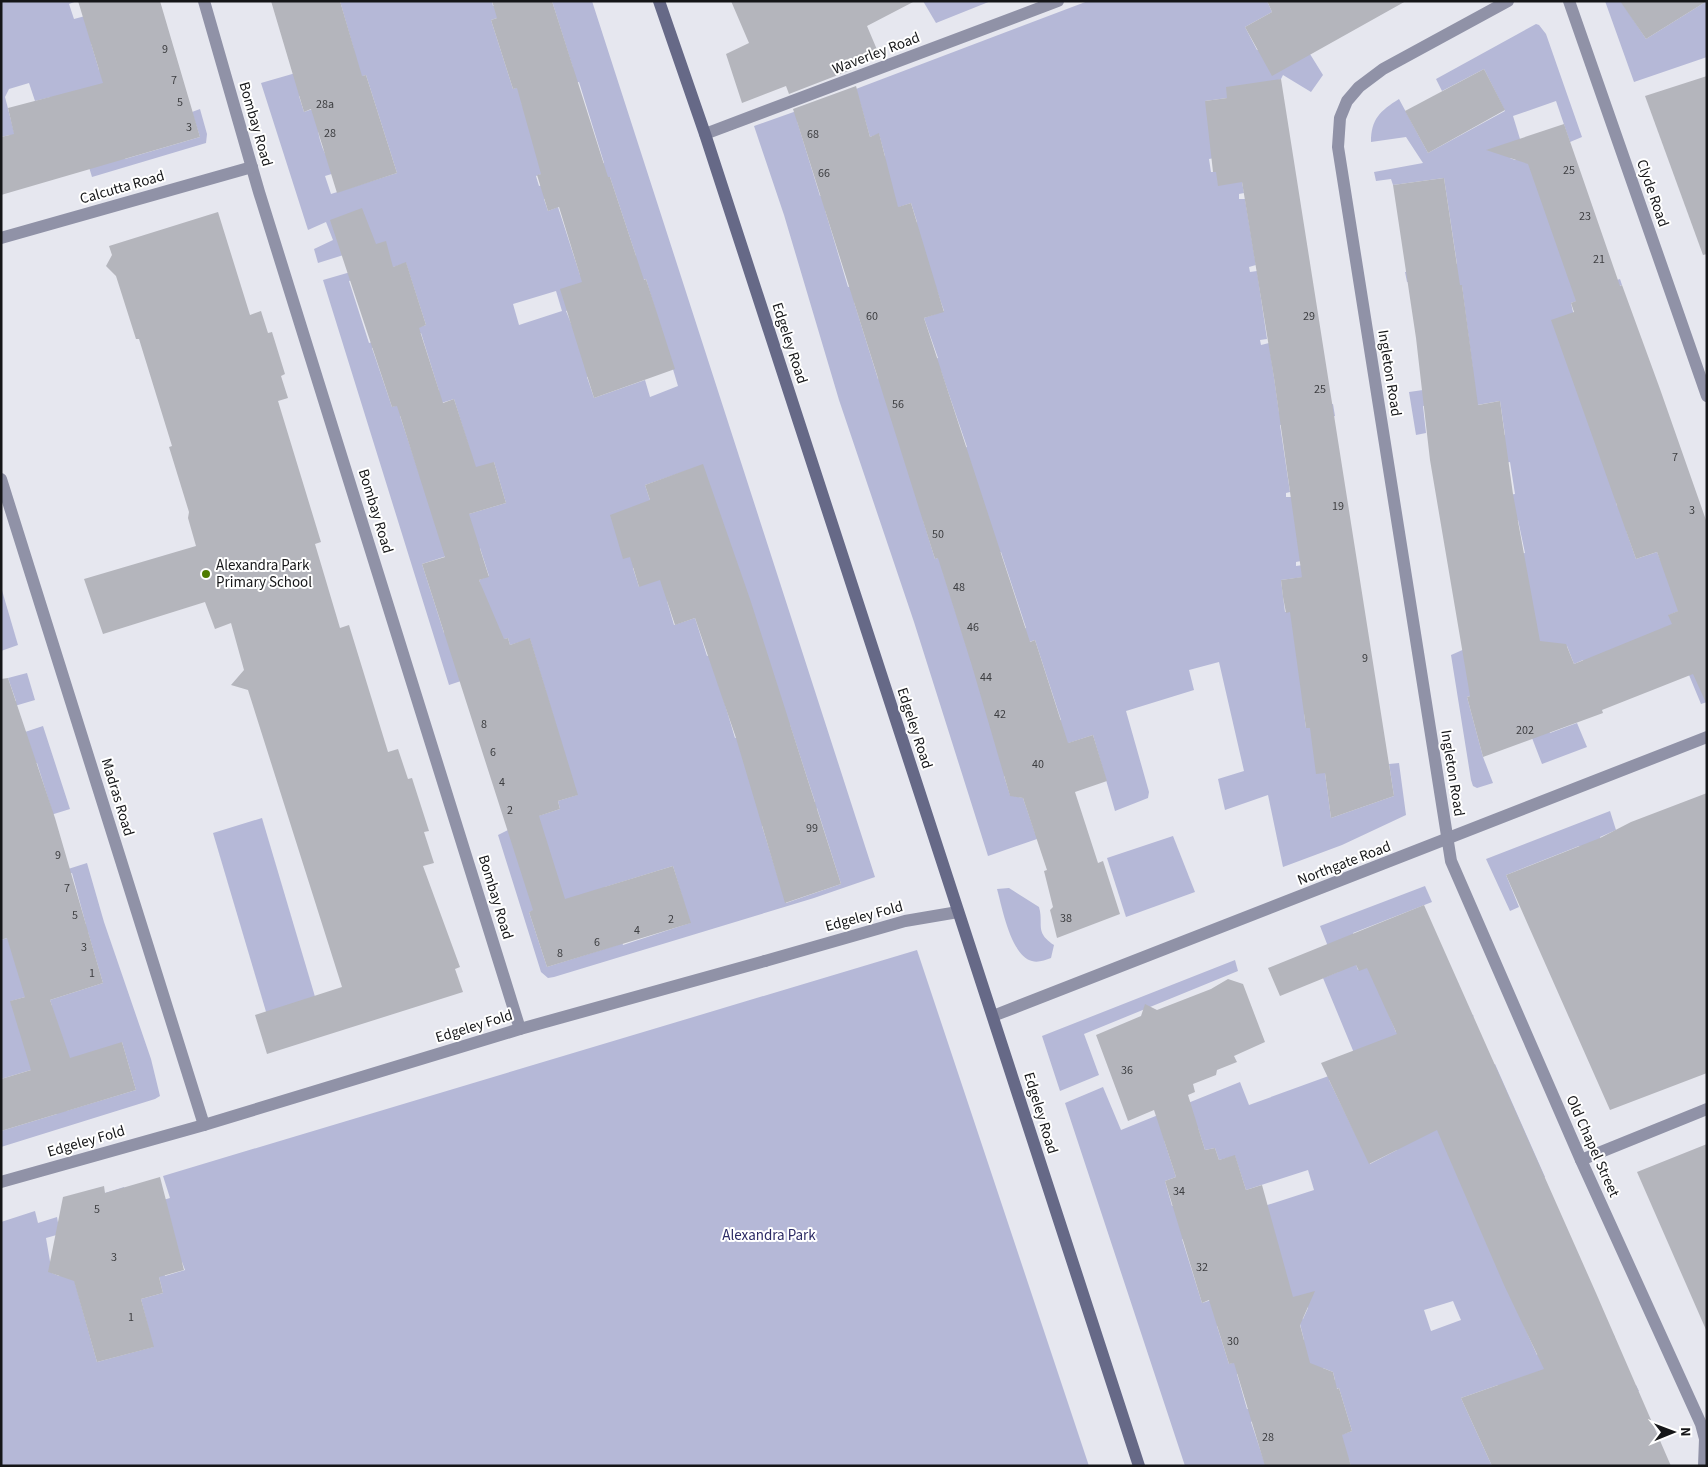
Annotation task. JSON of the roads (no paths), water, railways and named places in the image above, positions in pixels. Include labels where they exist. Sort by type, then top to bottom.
[{"type":"main road","name":"Edgeley Road","points":[[659,1],[705,134],[1139,1466]]},
{"type":"street","name":"Bombay Road","points":[[204,1],[252,167],[520,1028]]},
{"type":"street","name":"Waverley Road","points":[[705,134],[1058,1]]},
{"type":"street","name":"Ingleton Road","points":[[1447,840],[1337,140],[1340,118],[1347,101],[1359,87],[1383,69],[1508,1]]},
{"type":"street","name":"Clyde Road","points":[[1569,1],[1707,396]]},
{"type":"street","name":"Calcutta Road","points":[[1,238],[252,167]]},
{"type":"street","name":"Madras Road","points":[[1,479],[204,1125]]},
{"type":"street","name":"Northgate Road","points":[[993,1016],[1707,737]]},
{"type":"street","name":"Old Chapel Street","points":[[1447,840],[1451,861],[1581,1160],[1671,1355],[1706,1439],[1704,1466]]},
{"type":"street","name":"Edgeley Fold","points":[[1,1182],[204,1125],[520,1028],[905,921],[958,912]]},
{"type":"street","points":[[1581,1160],[1707,1109]]},
{"type":"place","name":"Alexandra Park Primary School","points":[[206,574]]},
{"type":"park label","name":"Alexandra Park","points":[[769,1235]]}]
